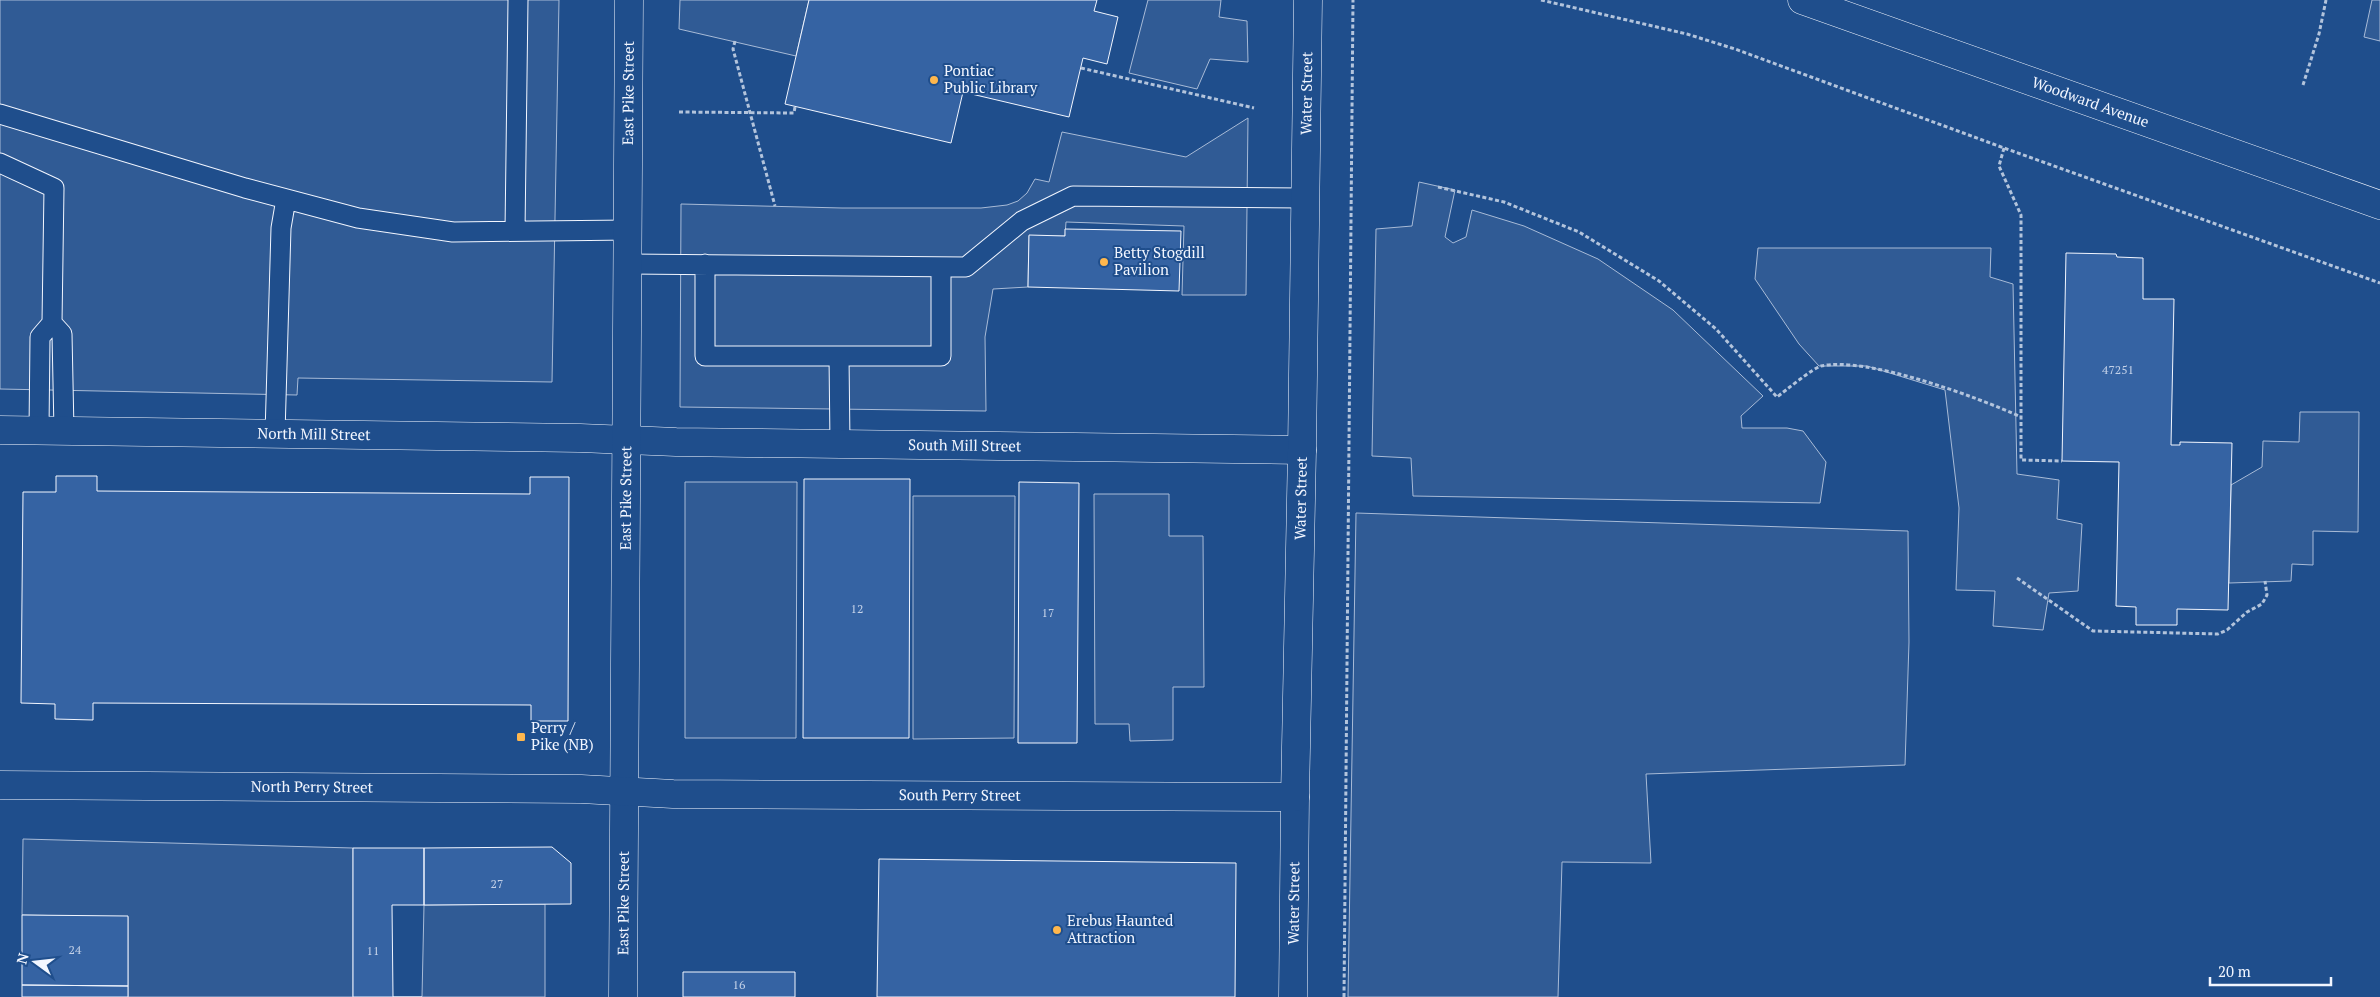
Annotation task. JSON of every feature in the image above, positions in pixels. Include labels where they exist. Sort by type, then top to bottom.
[{"type":"street","name":"East Pike Street","points":[[623,997],[629,264],[628,0]]},
{"type":"street","name":"Water Street","points":[[1293,997],[1308,0]]},
{"type":"street","name":"Woodward Avenue","points":[[1802,0],[2380,205]]},
{"type":"street","name":"North Mill Street","points":[[0,430],[627,440]]},
{"type":"street","name":"South Mill Street","points":[[627,440],[1302,450]]},
{"type":"street","name":"North Perry Street","points":[[0,785],[522,788],[624,791]]},
{"type":"street","name":"South Perry Street","points":[[624,791],[673,794],[1295,797]]},
{"type":"lane","points":[[515,231],[518,0]]},
{"type":"lane","points":[[0,114],[286,199],[358,218],[453,232],[629,230]]},
{"type":"lane","points":[[0,163],[54,188],[52,323],[40,337],[52,431]]},
{"type":"lane","points":[[629,264],[966,267],[1022,221],[1073,196],[1304,198]]},
{"type":"lane","points":[[275,434],[281,228],[286,199]]},
{"type":"lane","points":[[705,264],[705,356],[941,356],[941,268]]},
{"type":"lane","points":[[839,356],[840,444]]},
{"type":"path","points":[[1344,997],[1353,0]]},
{"type":"path","points":[[1541,0],[1695,36],[2380,283]]},
{"type":"path","points":[[2303,85],[2319,34],[2326,0]]},
{"type":"path","points":[[735,41],[734,49],[775,206]]},
{"type":"path","points":[[1081,68],[1254,108]]},
{"type":"path","points":[[679,112],[794,113],[795,106]]},
{"type":"path","points":[[2004,148],[1999,166],[2021,215],[2021,460],[2062,461]]},
{"type":"path","points":[[1438,187],[1504,202],[1579,232],[1659,281],[1716,329],[1777,397],[1819,366],[1867,366],[1993,404],[2021,417]]},
{"type":"path","points":[[2017,578],[2093,631],[2218,634],[2227,630],[2247,612],[2262,604],[2266,595],[2266,581]]},
{"type":"shaded area","points":[[0,0],[559,0],[552,382],[298,378],[297,395],[0,389]]},
{"type":"shaded area","points":[[680,0],[809,0],[796,56],[679,29]]},
{"type":"shaded area","points":[[1148,0],[1221,0],[1219,17],[1247,21],[1248,62],[1210,59],[1197,89],[1129,73]]},
{"type":"shaded area","points":[[2372,0],[2380,0],[2380,41],[2364,37]]},
{"type":"shaded area","points":[[1248,118],[1246,295],[1182,295],[1184,226],[1066,222],[1065,236],[1029,236],[1028,287],[993,289],[985,337],[986,411],[680,407],[681,204],[842,208],[981,208],[1007,205],[1018,201],[1027,193],[1035,179],[1049,182],[1062,132],[1186,157]]},
{"type":"shaded area","points":[[1419,182],[1455,190],[1445,237],[1453,243],[1466,237],[1472,210],[1524,226],[1598,259],[1673,310],[1763,396],[1741,416],[1742,428],[1787,428],[1803,431],[1826,462],[1820,503],[1413,496],[1411,458],[1372,456],[1376,229],[1412,226]]},
{"type":"shaded area","points":[[1758,248],[1991,248],[1990,277],[2013,284],[2017,474],[2059,480],[2057,519],[2082,524],[2078,591],[2049,593],[2043,630],[1993,626],[1995,591],[1956,590],[1959,508],[1945,390],[1867,366],[1819,366],[1799,344],[1755,279]]},
{"type":"shaded area","points":[[2300,412],[2359,412],[2358,532],[2313,531],[2313,565],[2292,564],[2291,581],[2229,583],[2231,485],[2262,467],[2263,441],[2299,442]]},
{"type":"shaded area","points":[[685,482],[797,482],[796,738],[685,738]]},
{"type":"shaded area","points":[[1094,494],[1169,494],[1169,536],[1203,536],[1204,687],[1173,687],[1173,740],[1130,741],[1129,724],[1095,724]]},
{"type":"shaded area","points":[[913,496],[1015,496],[1014,738],[913,739]]},
{"type":"shaded area","points":[[1356,513],[1908,531],[1909,642],[1905,765],[1646,774],[1651,863],[1562,862],[1558,997],[1348,997]]},
{"type":"shaded area","points":[[23,839],[353,848],[353,997],[128,997],[128,917],[22,915]]},
{"type":"shaded area","points":[[545,904],[545,997],[422,997],[424,905]]},
{"type":"building","name":"Pontiac Public Library","points":[[809,0],[1097,0],[1094,11],[1118,17],[1107,64],[1083,58],[1069,117],[963,92],[951,143],[785,104]]},
{"type":"building","name":"Betty Stogdill Pavilion","points":[[1065,229],[1181,231],[1179,291],[1028,287],[1029,235],[1065,236]]},
{"type":"building","points":[[2066,253],[2116,254],[2117,257],[2143,258],[2143,299],[2174,299],[2171,445],[2180,445],[2180,442],[2232,443],[2228,610],[2177,609],[2177,625],[2136,625],[2136,607],[2116,606],[2119,462],[2062,461]]},
{"type":"building","points":[[56,476],[97,476],[97,491],[530,494],[530,477],[569,477],[568,721],[531,721],[531,705],[93,703],[93,720],[55,719],[55,704],[21,703],[23,492],[56,492]]},
{"type":"building","points":[[804,479],[910,479],[909,738],[803,738]]},
{"type":"building","points":[[1019,482],[1079,483],[1077,743],[1018,743]]},
{"type":"building","points":[[552,847],[571,863],[571,904],[424,905],[424,848]]},
{"type":"building","points":[[353,848],[424,848],[424,905],[392,905],[393,997],[353,997]]},
{"type":"building","name":"Erebus Haunted Attraction","points":[[879,859],[1236,863],[1235,997],[877,997]]},
{"type":"building","points":[[22,915],[128,916],[128,986],[22,985]]},
{"type":"building","points":[[683,972],[795,972],[795,997],[683,997]]},
{"type":"building","points":[[22,985],[128,986],[128,997],[22,997]]},
{"type":"place","name":"Pontiac Public Library","points":[[934,80]]},
{"type":"place","name":"Betty Stogdill Pavilion","points":[[1104,262]]},
{"type":"place","name":"Perry / Pike (NB)","points":[[521,737]]},
{"type":"place","name":"Erebus Haunted Attraction","points":[[1057,930]]}]
